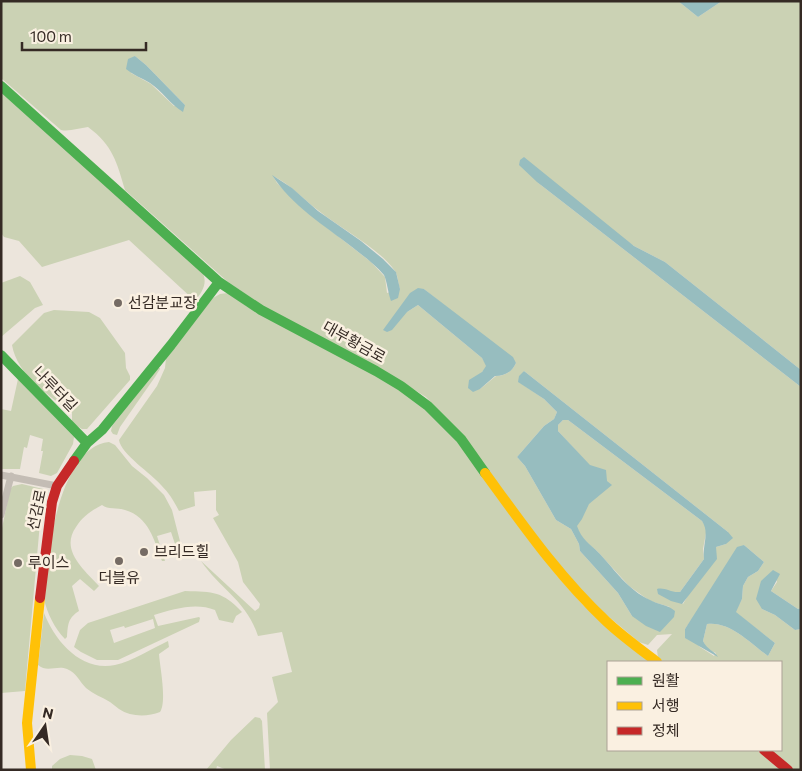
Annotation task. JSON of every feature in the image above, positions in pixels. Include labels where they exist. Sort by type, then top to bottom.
[{"type":"main road","name":"대부황금로","points":[[1,86],[219,282],[261,310],[376,371],[401,386],[428,406],[461,439],[533,539],[567,581],[607,622],[656,661]]},
{"type":"main road","name":"선감로","points":[[32,770],[28,747],[27,723],[46,542],[56,486],[67,469],[87,444],[102,430],[219,282]]},
{"type":"main road","name":"나루터길","points":[[1,355],[87,444]]},
{"type":"main road","points":[[765,751],[788,770]]},
{"type":"street","points":[[1,475],[56,486]]},
{"type":"street","points":[[1,515],[11,476]]},
{"type":"green space","points":[[1,1],[678,1],[698,17],[722,1],[801,1],[801,370],[665,262],[634,246],[537,182],[801,387],[801,608],[798,609],[771,591],[777,582],[773,571],[762,609],[775,615],[795,630],[801,629],[801,770],[793,770],[770,751],[782,751],[782,661],[662,661],[658,658],[657,650],[672,634],[657,635],[648,645],[639,642],[591,602],[535,536],[463,435],[426,397],[402,382],[270,311],[228,282],[125,190],[113,155],[96,134],[88,127],[61,130],[1,78]],"holes":[[[135,56],[146,65],[185,105],[174,106],[151,84],[131,73]],[[273,176],[379,254],[395,271],[400,289],[387,293],[385,277],[371,262],[307,212],[277,183]],[[424,289],[516,363],[512,369],[508,373],[496,376],[480,389],[482,372],[487,366],[482,358],[418,305],[407,312]],[[524,371],[728,532],[726,544],[716,547],[683,604],[672,593],[680,592],[704,559],[703,549],[707,528],[702,521],[568,420],[563,420],[558,425],[558,431],[590,466],[587,505],[576,526],[582,538],[598,552],[629,586],[650,601],[670,607],[632,616],[618,593],[580,551],[579,544],[571,529],[556,520],[525,466],[517,457],[544,426],[554,419],[557,412],[544,399],[519,382]],[[744,545],[764,562],[758,571],[748,577],[743,586],[742,599],[735,612],[775,643],[768,656],[732,629],[715,624],[707,624],[703,641],[707,649],[716,653],[714,656],[700,647],[685,629]]]},
{"type":"green space","points":[[1,92],[202,271],[205,283],[195,301],[129,240],[42,267],[19,241],[4,237],[1,233]]},
{"type":"green space","points":[[20,276],[30,282],[43,305],[35,308],[1,337],[1,283]]},
{"type":"green space","points":[[228,293],[246,306],[395,386],[415,400],[457,439],[557,576],[583,605],[649,661],[607,661],[607,751],[758,751],[780,770],[270,770],[267,713],[278,702],[272,677],[292,672],[282,632],[258,636],[247,613],[201,561],[255,611],[259,608],[260,604],[243,582],[238,562],[213,518],[219,515],[216,510],[216,490],[194,492],[195,506],[179,511],[157,480],[125,451],[119,440],[157,386],[165,368],[166,358],[200,313],[213,298],[220,294]]},
{"type":"green space","points":[[54,310],[89,312],[100,318],[125,353],[126,368],[130,380],[87,429],[82,429],[72,423],[72,413],[27,375],[15,356],[12,345],[44,313]]},
{"type":"green space","points":[[158,368],[160,369],[120,427],[117,435],[113,434],[111,431],[112,426]]},
{"type":"green space","points":[[18,379],[74,437],[73,444],[57,473],[51,476],[39,473],[43,439],[30,435],[27,448],[24,447],[20,469],[1,469],[1,409],[11,411]]},
{"type":"green space","points":[[109,442],[115,445],[132,466],[164,495],[172,510],[183,553],[179,556],[171,532],[157,536],[165,561],[162,561],[150,530],[133,513],[102,505],[91,512],[76,527],[72,535],[71,544],[72,551],[80,566],[99,586],[94,591],[80,579],[72,586],[79,611],[68,625],[67,637],[65,639],[52,620],[44,599],[51,537],[62,495],[70,475],[81,459],[94,447]]},
{"type":"green space","points":[[22,484],[43,489],[25,691],[1,693],[1,533],[10,489],[13,486]]},
{"type":"green space","points":[[185,591],[223,596],[242,612],[236,616],[233,623],[219,620],[215,610],[192,606],[154,615],[158,626],[200,618],[199,622],[118,660],[97,660],[74,647],[80,630],[88,623]],"holes":[[[153,619],[155,628],[114,643],[110,630],[124,626],[125,628]]]},
{"type":"green space","points":[[44,613],[62,644],[80,659],[91,664],[103,666],[122,663],[168,641],[169,647],[159,654],[163,693],[160,712],[150,715],[129,714],[89,690],[76,675],[67,669],[45,668],[38,665]]},
{"type":"green space","points":[[255,717],[260,718],[262,721],[265,770],[227,770],[217,766],[216,770],[206,770],[231,740]]},
{"type":"green space","points":[[70,755],[92,759],[96,770],[52,770],[52,766],[60,759]]},
{"type":"water","points":[[678,1],[722,1],[698,17]]},
{"type":"water","points":[[135,56],[185,105],[183,112],[154,86],[126,69],[128,59]]},
{"type":"water","points":[[524,157],[634,246],[665,262],[801,370],[801,387],[537,182],[519,165],[520,160]]},
{"type":"water","points":[[272,175],[292,188],[318,211],[383,259],[396,272],[400,289],[398,298],[391,301],[384,275],[377,267],[299,205]]},
{"type":"water","points":[[418,288],[424,289],[513,357],[516,363],[512,369],[505,374],[495,376],[480,389],[473,392],[468,388],[469,380],[482,372],[486,366],[482,358],[418,305],[407,312],[392,330],[387,332],[383,330],[410,293]]},
{"type":"water","points":[[524,371],[728,532],[733,538],[726,544],[716,547],[717,559],[682,604],[658,594],[657,589],[680,592],[704,559],[706,535],[702,521],[568,420],[563,420],[558,425],[558,431],[590,465],[606,470],[607,481],[612,485],[589,504],[577,526],[579,531],[586,541],[635,591],[653,602],[675,611],[674,617],[660,632],[646,626],[632,616],[618,593],[580,551],[579,544],[571,529],[556,520],[525,466],[517,457],[544,426],[554,419],[557,412],[544,399],[518,382],[519,376]]},
{"type":"water","points":[[744,545],[764,562],[758,571],[748,577],[743,586],[742,599],[736,612],[775,643],[768,656],[732,629],[715,624],[707,624],[703,641],[718,657],[685,638],[685,629],[737,547]]},
{"type":"water","points":[[773,570],[780,574],[771,591],[798,609],[801,608],[801,629],[795,630],[775,615],[762,609],[756,599],[761,581]]},
{"type":"traffic: fast","points":[[1,86],[219,282],[261,310],[401,386],[428,406],[461,439],[485,473]]},
{"type":"traffic: fast","points":[[74,461],[87,443],[102,430],[171,345],[219,282]]},
{"type":"traffic: fast","points":[[1,355],[87,443]]},
{"type":"traffic: slow","points":[[485,473],[542,550],[573,587],[612,627],[656,661]]},
{"type":"traffic: slow","points":[[31,770],[27,723],[40,598]]},
{"type":"traffic: jam","points":[[40,598],[52,502],[57,486],[74,461]]},
{"type":"traffic: jam","points":[[765,751],[788,770]]},
{"type":"place","name":"선감분교장","points":[[118,303]]},
{"type":"place","name":"브리드힐","points":[[144,552]]},
{"type":"place","name":"더블유","points":[[119,561]]},
{"type":"place","name":"루이스","points":[[18,563]]}]
